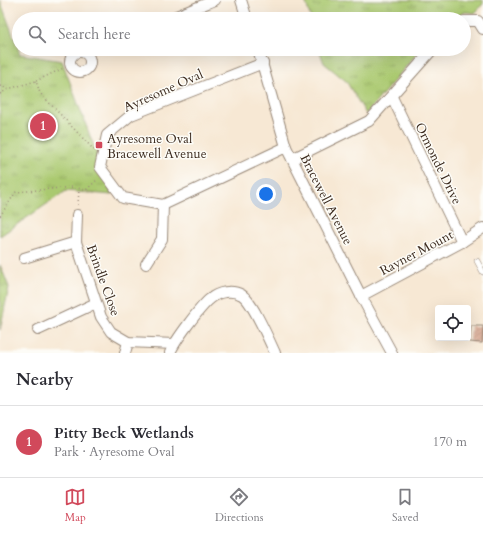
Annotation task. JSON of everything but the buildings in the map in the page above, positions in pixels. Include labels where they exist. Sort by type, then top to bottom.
[{"type":"street","points":[[186,12],[216,0]]},
{"type":"street","points":[[241,0],[245,12]]},
{"type":"street","points":[[471,22],[478,22],[483,29]]},
{"type":"street","points":[[72,56],[70,58],[70,65],[76,72],[87,69],[90,62],[87,56]]},
{"type":"street","name":"Bracewell Avenue","points":[[260,56],[286,147],[361,296],[392,353]]},
{"type":"street","points":[[292,159],[369,121],[427,56]]},
{"type":"street","name":"Ayresome Oval","points":[[104,174],[100,167],[108,135],[131,115],[263,63]]},
{"type":"street","name":"Ormonde Drive","points":[[392,97],[462,242]]},
{"type":"street","points":[[104,174],[124,198],[163,205],[286,147]]},
{"type":"street","points":[[146,264],[162,239],[163,205]]},
{"type":"street","name":"Brindle Close","points":[[77,215],[76,242],[101,317],[110,332],[128,342],[172,348]]},
{"type":"street","name":"Rayner Mount","points":[[361,296],[462,242],[483,228]]},
{"type":"street","name":"Brindle Close","points":[[24,258],[76,242]]},
{"type":"street","points":[[172,348],[210,299],[220,293],[231,292],[242,295],[249,302],[275,353]]},
{"type":"street","points":[[38,330],[96,303]]},
{"type":"street","points":[[125,353],[128,342]]},
{"type":"lane","points":[[477,261],[483,272]]},
{"type":"path","points":[[0,94],[8,89],[36,81],[70,65]]},
{"type":"path","points":[[36,81],[40,93],[102,158]]},
{"type":"path","points":[[0,86],[8,89]]},
{"type":"path","points":[[0,216],[16,192],[50,188],[79,188],[86,190],[104,174]]},
{"type":"path","points":[[77,215],[79,188]]},
{"type":"green space","points":[[0,0],[12,32],[12,56],[32,56],[62,61],[112,195],[66,191],[0,236]]},
{"type":"green space","points":[[305,0],[483,0],[483,4],[475,13],[309,12]]},
{"type":"green space","points":[[322,56],[415,56],[366,114],[346,81],[324,63]]},
{"type":"green space","points":[[0,265],[9,287],[0,330]]},
{"type":"place","name":"Pitty Beck Wetlands","points":[[43,126]]},
{"type":"place","name":"Ayresome Oval Bracewell Avenue","points":[[99,145]]}]
